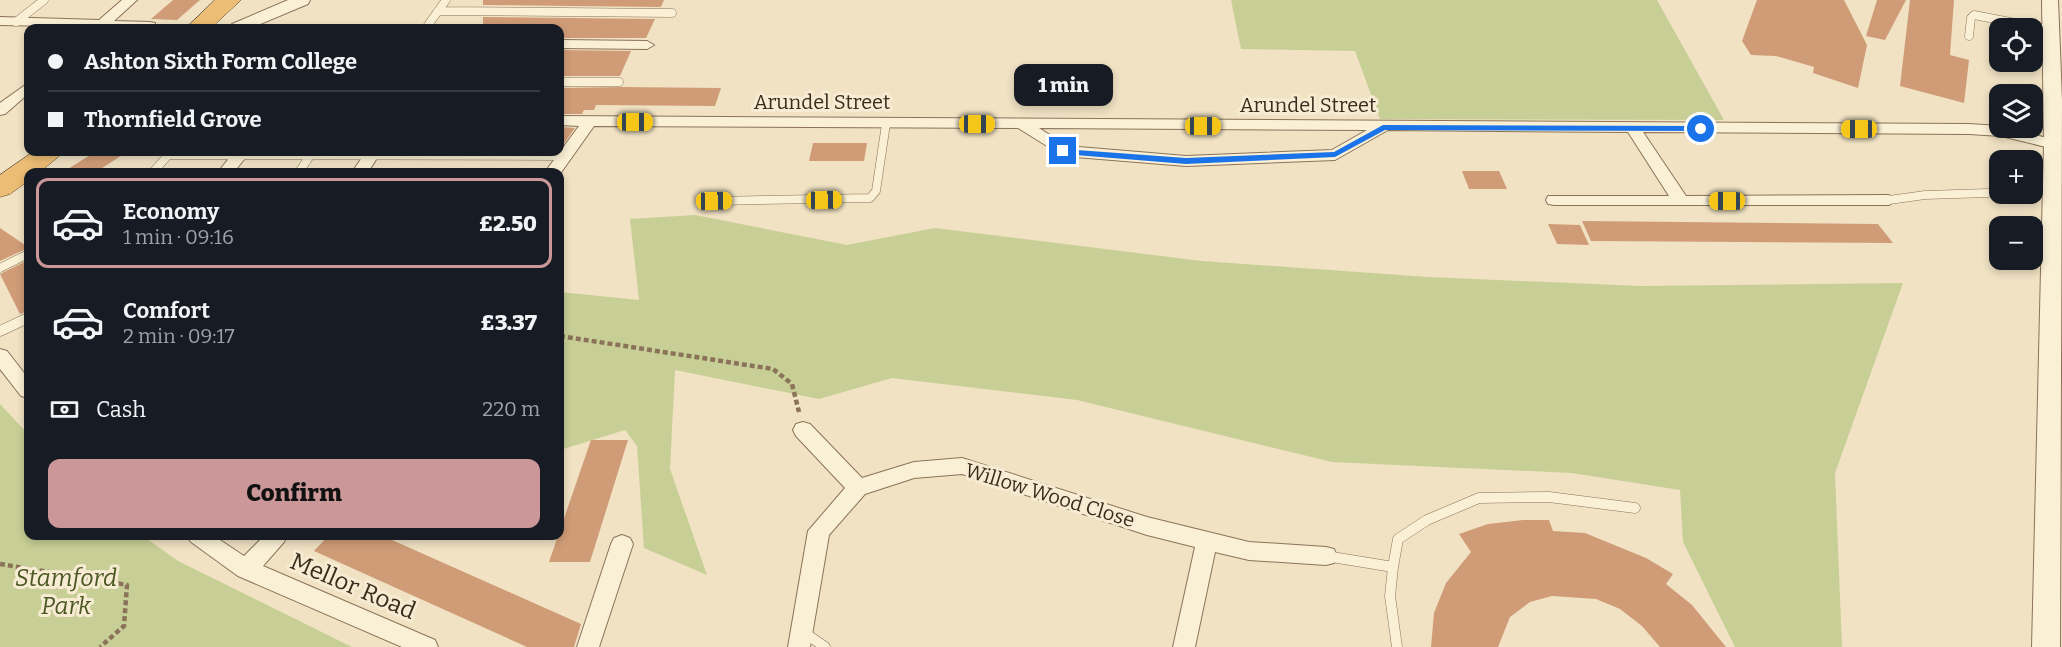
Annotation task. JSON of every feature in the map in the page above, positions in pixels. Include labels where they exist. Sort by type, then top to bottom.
[{"type":"highway","points":[[202,24],[229,0]]},
{"type":"highway","points":[[28,168],[44,156]]},
{"type":"highway","points":[[0,188],[24,171]]},
{"type":"street","points":[[102,24],[130,0]]},
{"type":"street","points":[[247,24],[302,0]]},
{"type":"street","points":[[2046,647],[2056,300],[2054,144],[2057,80],[2050,0]]},
{"type":"street","points":[[0,21],[49,24]]},
{"type":"street","points":[[564,44],[647,45]]},
{"type":"street","points":[[0,111],[24,90]]},
{"type":"street","name":"Arundel Street","points":[[564,121],[1634,129],[1969,129],[2001,131],[2054,144]]},
{"type":"street","points":[[556,168],[589,122]]},
{"type":"street","points":[[1023,124],[1063,151],[1186,161],[1335,155],[1383,127]]},
{"type":"street","points":[[1634,129],[1681,201]]},
{"type":"street","points":[[229,168],[238,156]]},
{"type":"street","points":[[1554,200],[1889,200]]},
{"type":"street","points":[[0,356],[24,386]]},
{"type":"street","points":[[803,430],[858,488]]},
{"type":"street","name":"Willow Wood Close","points":[[800,639],[819,531],[858,488],[914,470],[962,466],[1147,526],[1207,541],[1249,551],[1326,556]]},
{"type":"street","name":"Mellor Road","points":[[204,540],[246,569],[427,647]]},
{"type":"street","points":[[246,569],[273,540]]},
{"type":"street","points":[[1184,647],[1207,541]]},
{"type":"street","points":[[588,647],[622,544]]},
{"type":"lane","points":[[16,22],[44,0]]},
{"type":"lane","points":[[429,24],[446,0]]},
{"type":"lane","points":[[438,11],[672,13]]},
{"type":"lane","points":[[1969,36],[1971,18],[1974,15],[2051,30]]},
{"type":"lane","points":[[564,82],[619,82]]},
{"type":"lane","points":[[714,201],[870,198],[876,190],[886,124]]},
{"type":"lane","points":[[157,168],[167,156]]},
{"type":"lane","points":[[302,168],[310,156]]},
{"type":"lane","points":[[1889,200],[1925,195],[1988,193]]},
{"type":"lane","points":[[0,268],[24,256]]},
{"type":"lane","points":[[0,331],[24,320]]},
{"type":"lane","points":[[1397,647],[1389,596],[1398,539],[1427,520],[1479,498],[1549,497],[1635,508]]},
{"type":"lane","points":[[1326,556],[1393,567]]},
{"type":"lane","points":[[800,639],[825,647]]},
{"type":"path","points":[[564,337],[773,369],[792,384],[803,430]]},
{"type":"path","points":[[0,564],[127,585],[124,626],[100,647]]},
{"type":"green space","points":[[1231,0],[1657,0],[1724,120],[1380,119],[1355,51],[1241,49]]},
{"type":"green space","points":[[695,215],[847,245],[935,228],[1202,261],[1428,277],[1640,286],[1903,283],[1835,473],[1842,647],[1735,647],[1683,542],[1680,490],[1572,473],[1332,462],[1077,400],[892,378],[819,399],[675,370],[670,469],[707,575],[644,548],[637,446],[625,430],[564,449],[564,292],[639,300],[630,219]]},
{"type":"green space","name":"Stamford Park","points":[[0,404],[24,430],[24,540],[149,540],[178,561],[352,647],[0,647]]},
{"type":"building","points":[[173,0],[200,0],[177,20],[151,19]]},
{"type":"building","points":[[483,0],[664,0],[661,7],[483,5]]},
{"type":"building","points":[[1757,0],[1844,0],[1867,45],[1858,88],[1813,73],[1814,67],[1776,56],[1751,55],[1742,41]]},
{"type":"building","points":[[1877,0],[1906,0],[1885,40],[1866,36]]},
{"type":"building","points":[[1910,0],[1954,0],[1950,55],[1969,60],[1964,103],[1900,86]]},
{"type":"building","points":[[483,17],[655,19],[646,38],[564,38],[564,24],[483,24]]},
{"type":"building","points":[[564,50],[631,51],[620,76],[564,76]]},
{"type":"building","points":[[564,88],[721,88],[715,106],[596,105],[594,110],[584,110],[582,114],[564,114]]},
{"type":"building","points":[[564,127],[575,128],[564,143]]},
{"type":"building","points":[[813,143],[867,143],[864,161],[809,161]]},
{"type":"building","points":[[89,156],[121,156],[102,168],[69,168]]},
{"type":"building","points":[[1462,171],[1499,171],[1507,189],[1469,189]]},
{"type":"building","points":[[1582,221],[1878,224],[1893,243],[1591,241]]},
{"type":"building","points":[[1548,224],[1580,225],[1589,245],[1557,244]]},
{"type":"building","points":[[0,228],[24,244],[24,250],[0,261]]},
{"type":"building","points":[[24,262],[24,312],[20,314],[0,274]]},
{"type":"building","points":[[591,440],[628,440],[590,562],[549,562],[557,540],[564,540],[564,518]]},
{"type":"building","points":[[1549,520],[1553,531],[1585,533],[1646,558],[1673,574],[1666,584],[1692,605],[1726,647],[1660,647],[1642,626],[1620,609],[1596,599],[1552,596],[1530,602],[1510,617],[1498,647],[1431,647],[1434,613],[1446,583],[1471,552],[1459,534],[1488,524]]},
{"type":"building","points":[[324,540],[392,540],[581,624],[574,647],[527,647],[314,551]]},
{"type":"route","points":[[1063,151],[1186,161],[1335,155],[1383,127],[1701,129]]}]
